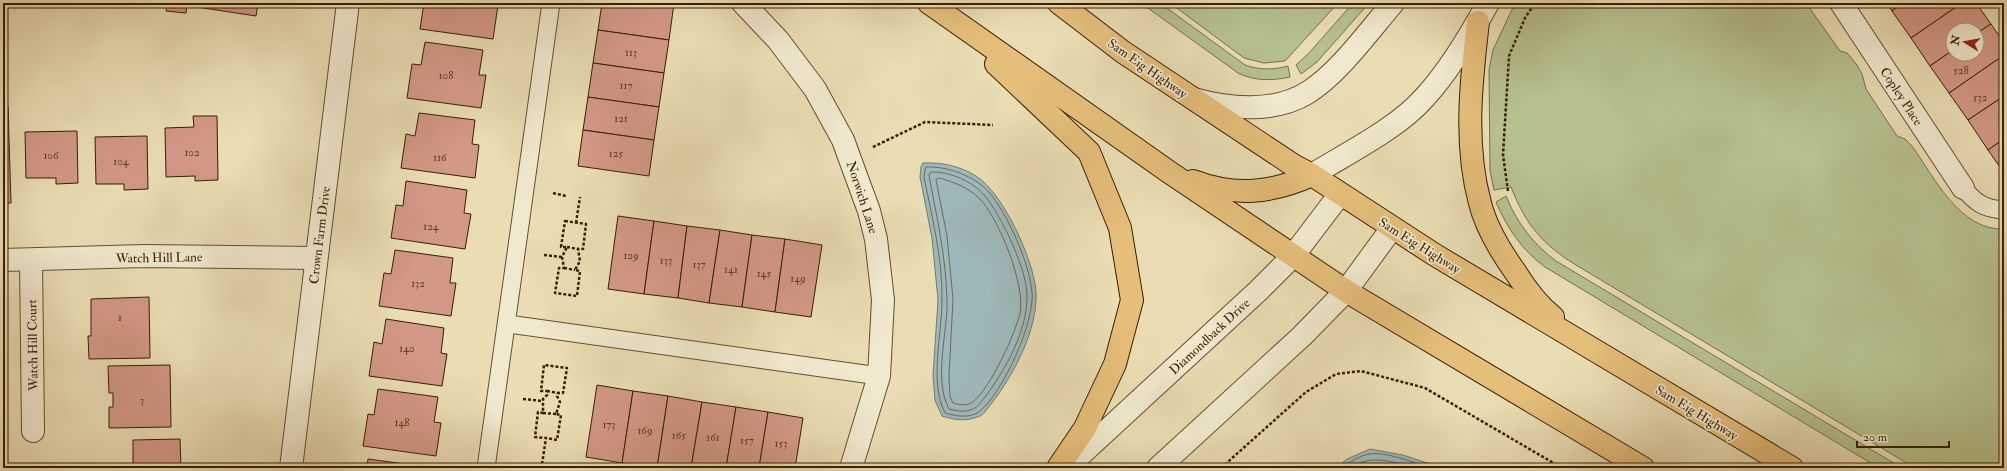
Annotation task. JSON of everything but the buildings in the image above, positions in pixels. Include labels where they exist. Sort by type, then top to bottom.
[{"type":"main road","name":"Sam Eig Highway","points":[[1059,3],[1123,52],[1292,165],[1312,175],[1392,228],[1792,468]]},
{"type":"main road","points":[[933,7],[1169,172],[1346,291],[1643,468]]},
{"type":"main road","points":[[933,7],[1089,152],[1120,228],[1132,300],[1125,328],[1115,364],[1089,420],[1058,468]]},
{"type":"main road","points":[[1478,22],[1472,74],[1471,126],[1473,174],[1480,205],[1492,235],[1527,290],[1547,312],[1584,344]]},
{"type":"main road","points":[[1169,172],[1200,184],[1248,192],[1269,190],[1291,184],[1312,175]]},
{"type":"street","name":"Crown Farm Drive","points":[[291,468],[348,3]]},
{"type":"street","name":"Norwich Lane","points":[[743,3],[778,40],[814,89],[843,140],[869,211],[876,239],[883,300],[880,376],[851,468]]},
{"type":"street","points":[[1193,99],[1229,106],[1262,106],[1287,102],[1306,94],[1334,71],[1393,3]]},
{"type":"street","points":[[1312,175],[1382,132],[1425,98],[1478,22],[1488,3]]},
{"type":"street","name":"Copley Place","points":[[1841,3],[1963,188]]},
{"type":"street","name":"Diamondback Drive","points":[[1066,468],[1258,291],[1293,256],[1340,194]]},
{"type":"street","points":[[1158,468],[1302,336],[1346,291],[1392,228]]},
{"type":"street","name":"Watch Hill Lane","points":[[3,260],[144,256],[316,258]]},
{"type":"street","name":"Watch Hill Court","points":[[31,260],[33,431]]},
{"type":"lane","points":[[486,468],[508,324],[551,3]]},
{"type":"lane","points":[[1963,188],[1976,202],[1993,210],[2004,210]]},
{"type":"lane","points":[[508,324],[880,376]]},
{"type":"path","points":[[1508,191],[1503,155],[1509,56],[1526,18],[1535,3]]},
{"type":"path","points":[[850,158],[925,122],[993,126]]},
{"type":"path","points":[[553,194],[566,196]]},
{"type":"path","points":[[576,223],[580,198]]},
{"type":"path","points":[[564,221],[586,224],[583,249],[567,247],[561,246],[564,221]]},
{"type":"path","points":[[564,268],[562,257],[567,247]]},
{"type":"path","points":[[575,270],[580,261],[578,249]]},
{"type":"path","points":[[544,255],[562,257]]},
{"type":"path","points":[[559,268],[575,270],[580,271],[577,296],[555,293],[559,268]]},
{"type":"path","points":[[544,365],[567,368],[563,393],[547,391],[541,391],[544,365]]},
{"type":"path","points":[[1221,468],[1306,392],[1336,374],[1361,371],[1424,388],[1562,468]]},
{"type":"path","points":[[544,413],[542,401],[547,391]]},
{"type":"path","points":[[556,414],[560,402],[557,396],[558,393]]},
{"type":"path","points":[[523,399],[542,401]]},
{"type":"path","points":[[538,412],[544,413],[561,415],[557,440],[535,437],[538,412]]},
{"type":"path","points":[[542,464],[546,438]]},
{"type":"green space","points":[[1141,3],[1160,3],[1245,65],[1266,69],[1288,66],[1290,77],[1263,80],[1244,76]]},
{"type":"green space","points":[[1170,3],[1338,3],[1285,61],[1264,63],[1244,58]]},
{"type":"green space","points":[[1353,3],[1369,3],[1317,62],[1301,74],[1296,65],[1309,53]]},
{"type":"green space","points":[[1515,3],[1806,3],[1840,51],[1847,53],[1857,65],[1862,74],[1866,89],[1897,136],[1905,139],[1912,146],[1950,200],[1961,212],[1974,221],[1988,227],[2004,229],[2004,468],[1915,468],[1576,265],[1544,241],[1529,223],[1511,187],[1494,190],[1490,171],[1489,70],[1493,50]]},
{"type":"green space","points":[[1506,196],[1515,215],[1526,232],[1556,261],[1902,468],[1879,468],[1545,267],[1522,246],[1505,221],[1496,202]]},
{"type":"water","points":[[923,163],[937,163],[957,167],[976,176],[986,185],[996,197],[1015,228],[1030,263],[1034,279],[1036,306],[1033,321],[1029,336],[1016,365],[985,412],[975,418],[965,420],[942,416],[935,400],[933,376],[938,300],[932,238],[920,177]]},
{"type":"water","points":[[1370,449],[1403,455],[1442,468],[1336,468],[1347,459]]}]
